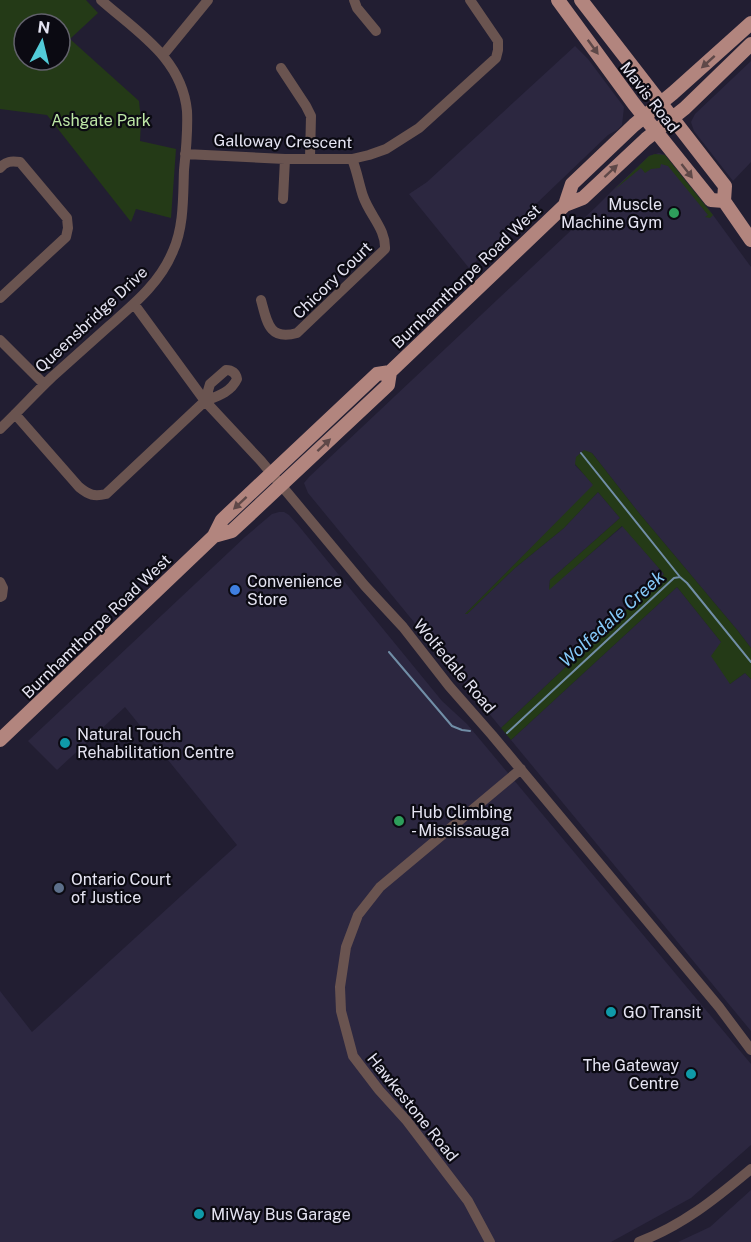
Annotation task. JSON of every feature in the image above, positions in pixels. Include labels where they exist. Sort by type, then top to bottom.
[{"type":"main road","name":"Mavis Road","points":[[558,0],[645,117],[711,200],[724,201]]},
{"type":"main road","name":"Mavis Road","points":[[581,0],[725,186],[724,201],[751,240]]},
{"type":"main road","name":"Burnhamthorpe Road West","points":[[565,205],[572,184],[751,23]]},
{"type":"main road","name":"Burnhamthorpe Road West","points":[[0,740],[214,536],[222,520],[377,374],[390,372],[565,205],[583,198],[656,131],[686,108],[751,44]]},
{"type":"main road","name":"Burnhamthorpe Road West","points":[[214,536],[232,531],[388,385],[390,372]]},
{"type":"street","name":"Queensbridge Drive","points":[[0,429],[44,384],[152,286],[175,248],[181,221],[186,154],[187,112],[184,95],[175,73],[163,55],[101,0]]},
{"type":"street","points":[[163,55],[208,0]]},
{"type":"street","points":[[354,0],[357,8],[376,31]]},
{"type":"street","name":"Galloway Crescent","points":[[186,154],[285,159],[352,159],[386,149],[419,128],[496,58],[498,41],[470,0]]},
{"type":"street","points":[[281,68],[311,116],[310,158]]},
{"type":"street","points":[[283,199],[285,159]]},
{"type":"street","name":"Chicory Court","points":[[261,300],[266,320],[273,331],[280,336],[297,333],[385,249],[386,240],[363,197],[352,159]]},
{"type":"street","points":[[0,168],[4,163],[20,162],[67,218],[68,228],[66,237],[0,298]]},
{"type":"street","name":"Wolfedale Road","points":[[134,304],[206,400],[272,473],[365,586],[403,627],[449,686],[719,1007],[751,1050]]},
{"type":"street","points":[[0,340],[44,384]]},
{"type":"street","points":[[15,414],[79,487],[88,494],[97,496],[106,494],[206,400]]},
{"type":"street","points":[[0,582],[3,588],[0,597]]},
{"type":"street","name":"Hawkestone Road","points":[[490,1242],[468,1201],[407,1121],[353,1056],[341,1011],[340,987],[346,947],[358,915],[380,887],[521,769]]},
{"type":"street","points":[[639,1242],[670,1229],[697,1212],[751,1169]]},
{"type":"shaded area","points":[[575,46],[588,59],[624,107],[622,125],[608,135],[469,268],[409,194],[427,182]]},
{"type":"shaded area","points":[[751,61],[751,162],[733,181],[694,131],[691,122],[695,114]]},
{"type":"shaded area","points":[[659,153],[665,155],[751,267],[751,648],[592,453],[584,451],[575,465],[594,485],[465,614],[515,568],[564,528],[598,492],[620,518],[550,580],[549,589],[623,526],[664,574],[501,728],[308,493],[304,483],[649,156]]},
{"type":"shaded area","points":[[279,512],[289,515],[298,525],[442,701],[467,724],[751,1064],[751,1145],[691,1198],[611,1242],[0,1242],[0,991],[32,1032],[237,845],[125,707],[57,770],[28,741],[245,537],[272,514]]},
{"type":"shaded area","points":[[677,587],[721,642],[730,684],[745,673],[751,679],[751,1031],[511,740]]},
{"type":"shaded area","points":[[751,1190],[751,1242],[678,1242],[710,1227]]},
{"type":"green space","name":"Ashgate Park","points":[[0,0],[86,0],[98,13],[72,37],[72,12],[12,12],[12,72],[72,72],[72,41],[139,101],[140,141],[176,149],[171,218],[136,209],[131,222],[47,115],[0,109]]},
{"type":"green space","points":[[665,155],[713,215],[710,218],[705,217],[708,215],[668,166],[661,164],[660,168],[651,169],[645,173],[641,168],[614,190],[649,156]]},
{"type":"green space","points":[[584,450],[592,453],[751,648],[751,679],[745,673],[730,684],[711,656],[721,642],[677,587],[511,740],[501,728],[664,574],[622,526],[549,590],[550,580],[620,518],[598,492],[564,528],[515,568],[465,614],[593,485],[575,464],[576,457]]},
{"type":"waterway","points":[[581,453],[680,577]]},
{"type":"waterway","name":"Wolfedale Creek","points":[[507,733],[674,578],[680,577],[687,583],[751,662]]},
{"type":"waterway","name":"Wolfedale Creek","points":[[389,652],[452,726],[470,731]]},
{"type":"place","name":"Muscle Machine Gym","points":[[674,213]]},
{"type":"place","name":"Convenience Store","points":[[235,590]]},
{"type":"place","name":"Natural Touch Rehabilitation Centre","points":[[65,743]]},
{"type":"place","name":"Hub Climbing - Mississauga","points":[[399,821]]},
{"type":"place","name":"Ontario Court of Justice","points":[[59,888]]},
{"type":"place","name":"GO Transit","points":[[611,1012]]},
{"type":"place","name":"The Gateway Centre","points":[[691,1074]]},
{"type":"place","name":"MiWay Bus Garage","points":[[199,1214]]}]
